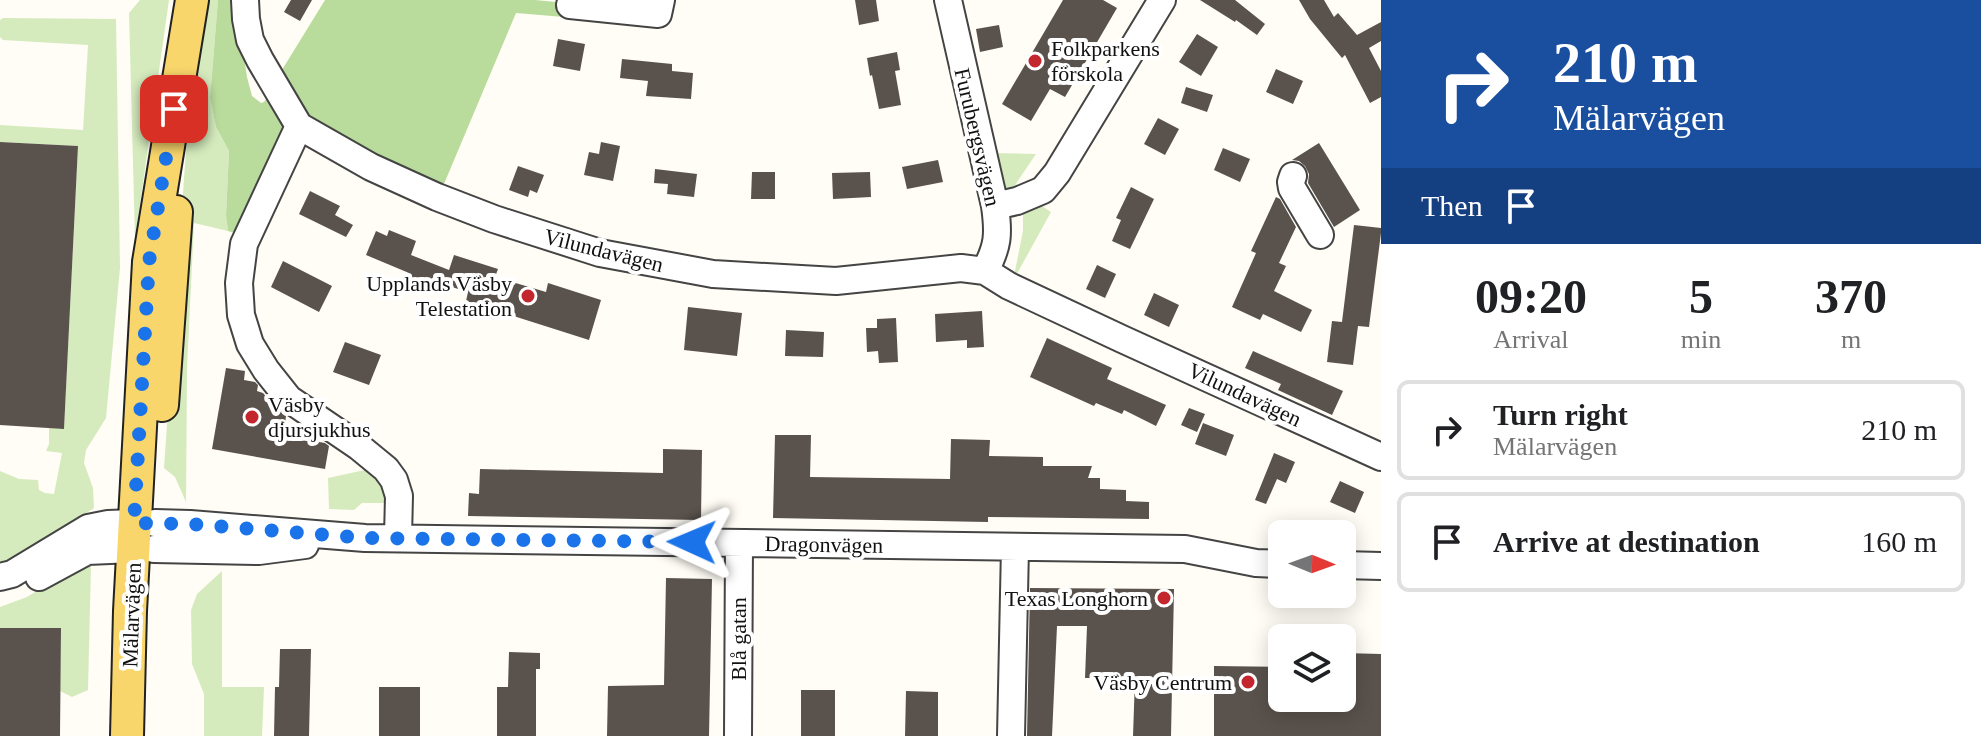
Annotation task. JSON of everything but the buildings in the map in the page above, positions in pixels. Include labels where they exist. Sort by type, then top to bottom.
[{"type":"main road","name":"Mälarvägen","points":[[127,736],[191,9]]},
{"type":"main road","name":"Mälarvägen","points":[[144,536],[151,611],[149,736]]},
{"type":"street","points":[[245,0],[250,40],[299,126],[244,244],[239,283],[241,315],[250,344],[289,399],[366,453],[394,480],[399,496],[398,537]]},
{"type":"street","name":"Furubergsvägen","points":[[948,0],[995,206],[997,242],[985,271]]},
{"type":"street","points":[[995,206],[1043,190],[1057,173],[1162,0]]},
{"type":"street","points":[[570,5],[659,7]]},
{"type":"street","name":"Vilundavägen","points":[[299,126],[371,167],[437,197],[600,253],[713,274],[836,281],[961,268],[985,271],[1009,286],[1381,457]]},
{"type":"street","points":[[1293,176],[1292,188],[1320,235]]},
{"type":"street","points":[[0,577],[12,574],[88,528],[108,524],[144,536]]},
{"type":"street","points":[[0,595],[13,592],[87,551],[144,536]]},
{"type":"street","name":"Dragonvägen","points":[[144,536],[259,551],[398,537],[1185,549],[1268,563]]},
{"type":"street","name":"Blå gatan","points":[[738,736],[739,543]]},
{"type":"street","points":[[1011,736],[1015,547]]},
{"type":"street","points":[[1356,565],[1381,566]]},
{"type":"green space","points":[[140,0],[169,0],[135,239],[129,13]]},
{"type":"green space","points":[[204,0],[218,0],[210,98],[216,127],[229,151],[228,231],[194,223],[187,368],[186,502],[175,477],[164,468],[186,150]]},
{"type":"green space","points":[[218,0],[234,0],[239,46],[252,96],[261,103],[270,93],[285,119],[279,142],[235,233],[228,231],[226,216],[229,151],[216,127],[210,98]]},
{"type":"green space","points":[[325,0],[535,0],[566,3],[564,17],[516,13],[441,191],[315,131],[277,78]]},
{"type":"green space","points":[[116,19],[120,268],[106,418],[86,450],[84,463],[93,488],[94,508],[18,557],[0,564],[0,471],[19,479],[38,480],[39,490],[54,494],[62,453],[46,451],[49,428],[64,428],[78,146],[0,142],[0,125],[83,130],[88,45],[3,40],[0,37],[0,20]]},
{"type":"green space","points":[[994,153],[1036,154],[1011,191],[1002,188]]},
{"type":"green space","points":[[1039,204],[1051,212],[1013,281],[1023,231],[1023,211]]},
{"type":"green space","points":[[374,468],[384,477],[389,503],[362,503],[354,510],[329,509],[328,478]]},
{"type":"green space","points":[[91,564],[88,690],[72,697],[60,691],[61,629],[0,628],[0,607],[27,597],[79,565]]},
{"type":"green space","points":[[222,571],[222,687],[264,687],[262,736],[204,736],[204,694],[192,664],[191,610],[197,594]]},
{"type":"place","name":"Folkparkens förskola","points":[[1035,61]]},
{"type":"place","name":"Upplands Väsby Telestation","points":[[528,296]]},
{"type":"place","name":"Väsby djursjukhus","points":[[252,417]]},
{"type":"place","name":"Texas Longhorn","points":[[1164,598]]},
{"type":"place","name":"Väsby Centrum","points":[[1248,682]]},
{"type":"route","points":[[174,109],[149,262],[134,523],[190,524],[365,538],[692,542]]}]
